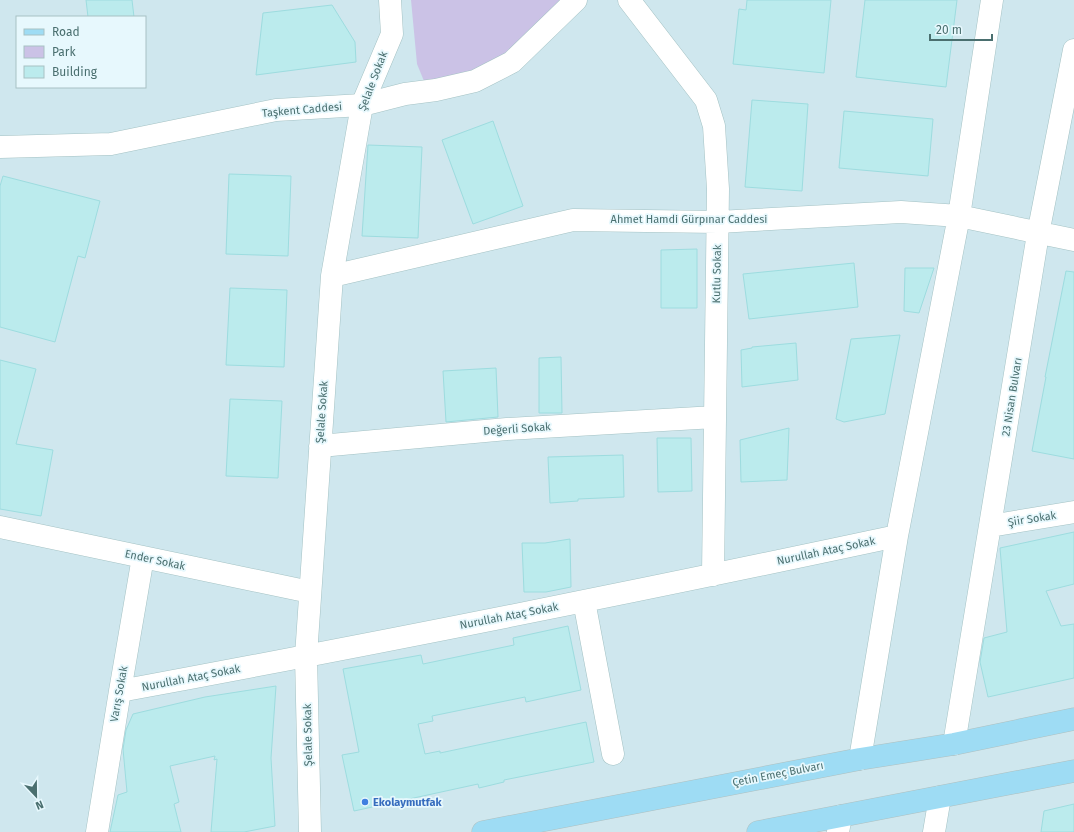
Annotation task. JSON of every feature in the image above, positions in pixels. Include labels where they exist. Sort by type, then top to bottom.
[{"type":"main road","name":"Çetin Emeç Bulvarı","points":[[483,832],[860,759],[954,744],[1074,719]]},
{"type":"main road","points":[[758,832],[840,824],[940,797],[1074,771]]},
{"type":"street","name":"Şelale Sokak","points":[[310,832],[306,656],[332,276],[362,105],[392,34],[390,0]]},
{"type":"street","name":"Taşkent Caddesi","points":[[0,147],[111,144],[276,110],[362,105],[405,94],[436,90],[475,80],[512,62],[576,0]]},
{"type":"street","name":"Kutlu Sokak","points":[[629,0],[706,100],[714,126],[718,189],[718,222],[713,575]]},
{"type":"street","points":[[860,759],[898,536],[958,216],[992,0]]},
{"type":"street","name":"23 Nisan Bulvarı","points":[[954,744],[1038,234],[1074,50]]},
{"type":"street","name":"Ahmet Hamdi Gürpınar Caddesi","points":[[332,276],[573,220],[718,222],[901,212],[958,216],[1038,234],[1074,240]]},
{"type":"street","name":"Değerli Sokak","points":[[320,446],[507,429],[715,416]]},
{"type":"street","name":"Şiir Sokak","points":[[990,526],[1074,512]]},
{"type":"street","name":"Ender Sokak","points":[[0,527],[310,592]]},
{"type":"street","name":"Nurullah Ataç Sokak","points":[[120,691],[584,601],[898,536]]},
{"type":"street","name":"Varış Sokak","points":[[97,832],[144,557]]},
{"type":"street","points":[[584,601],[613,754]]},
{"type":"street","points":[[934,832],[940,797]]},
{"type":"shaded area","points":[[0,0],[1074,0],[1074,832],[0,832]]},
{"type":"green space","points":[[411,0],[564,0],[508,57],[471,76],[424,81],[417,64]]},
{"type":"building","points":[[86,0],[132,0],[134,16],[88,16]]},
{"type":"building","points":[[747,0],[831,0],[824,73],[733,64],[739,9],[746,10]]},
{"type":"building","points":[[865,0],[957,0],[946,87],[856,77]]},
{"type":"building","points":[[332,5],[355,42],[356,62],[256,75],[263,13]]},
{"type":"building","points":[[752,100],[808,104],[802,191],[745,187]]},
{"type":"building","points":[[844,111],[933,119],[928,176],[839,168]]},
{"type":"building","points":[[493,121],[523,206],[473,224],[442,140]]},
{"type":"building","points":[[368,145],[422,147],[418,238],[362,236]]},
{"type":"building","points":[[229,174],[291,176],[288,256],[226,254]]},
{"type":"building","points":[[3,176],[100,201],[85,258],[78,256],[55,342],[0,327],[0,186]]},
{"type":"building","points":[[697,249],[697,308],[661,308],[661,250]]},
{"type":"building","points":[[854,263],[858,307],[749,319],[743,274]]},
{"type":"building","points":[[905,268],[934,268],[919,313],[904,311]]},
{"type":"building","points":[[1066,271],[1074,272],[1074,459],[1032,451]]},
{"type":"building","points":[[230,288],[287,290],[284,367],[226,365]]},
{"type":"building","points":[[900,335],[885,414],[844,422],[836,419],[851,339]]},
{"type":"building","points":[[796,343],[798,380],[742,387],[741,350],[752,347]]},
{"type":"building","points":[[561,357],[562,413],[539,413],[539,358]]},
{"type":"building","points":[[0,360],[36,369],[16,444],[53,450],[41,516],[0,509]]},
{"type":"building","points":[[496,368],[498,417],[446,422],[443,371]]},
{"type":"building","points":[[230,399],[282,401],[278,478],[226,476]]},
{"type":"building","points":[[789,428],[787,480],[741,482],[740,440]]},
{"type":"building","points":[[657,438],[691,438],[692,491],[658,492]]},
{"type":"building","points":[[623,455],[624,497],[578,499],[578,501],[550,503],[548,457]]},
{"type":"building","points":[[1074,532],[1074,584],[1046,591],[1061,626],[1074,624],[1074,678],[988,697],[980,662],[984,638],[1007,632],[1000,548]]},
{"type":"building","points":[[570,539],[571,587],[546,592],[524,592],[522,543],[545,543]]},
{"type":"building","points":[[568,626],[581,690],[526,702],[525,697],[432,716],[433,721],[418,724],[425,754],[440,751],[440,753],[586,722],[594,762],[504,780],[504,782],[479,788],[478,784],[354,811],[342,755],[359,752],[343,669],[421,655],[423,664],[514,645],[513,638]]},
{"type":"building","points":[[276,686],[271,758],[275,826],[244,832],[211,832],[217,759],[214,760],[215,756],[170,766],[179,802],[174,804],[181,832],[110,832],[118,795],[127,792],[123,749],[126,730],[133,714],[205,697]]},
{"type":"building","points":[[1074,804],[1074,832],[1041,832],[1044,811]]},
{"type":"place","name":"Ekolaymutfak","points":[[365,802]]}]
